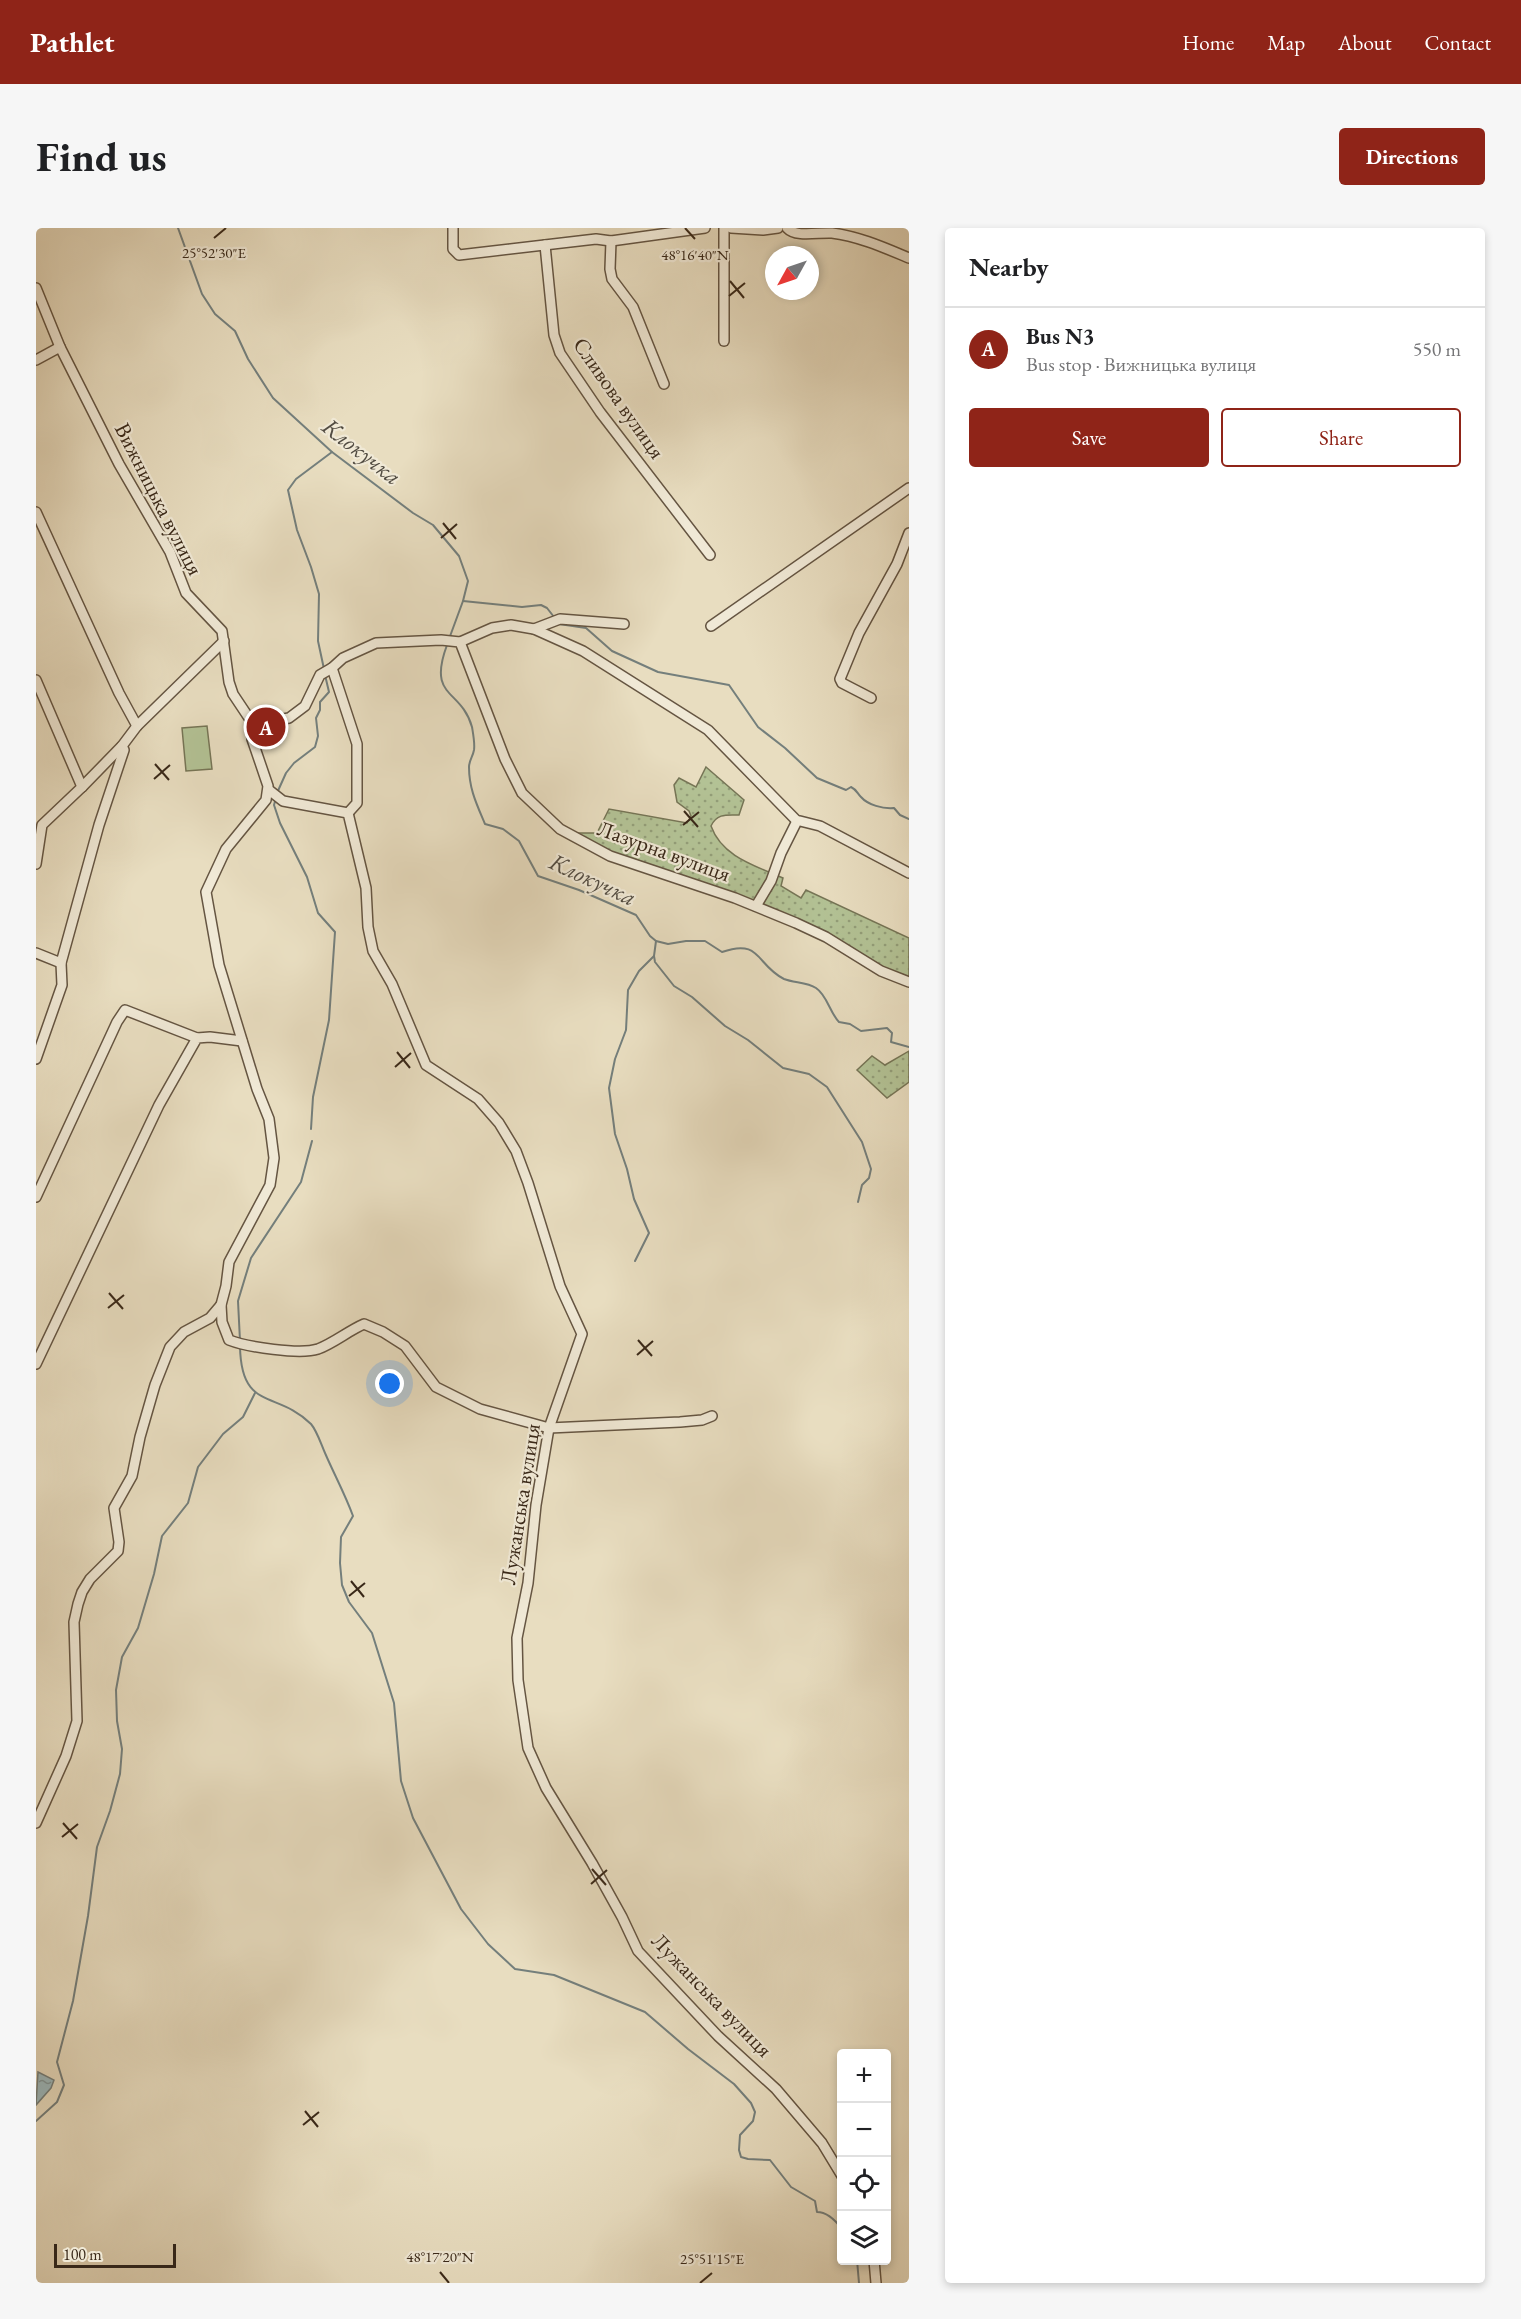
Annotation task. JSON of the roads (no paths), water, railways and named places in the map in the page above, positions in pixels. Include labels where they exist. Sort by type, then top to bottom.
[{"type":"street","points":[[453,228],[453,249],[459,255],[596,240],[611,241],[705,228]]},
{"type":"street","points":[[724,228],[724,341]]},
{"type":"street","points":[[731,228],[763,230],[778,228]]},
{"type":"street","points":[[786,228],[794,232],[834,231],[909,258]]},
{"type":"street","points":[[611,241],[612,279],[633,307],[664,384]]},
{"type":"street","name":"Сливова вулиця","points":[[545,245],[554,335],[560,353],[600,412],[711,555]]},
{"type":"street","name":"Вижницька вулиця","points":[[36,288],[60,346],[119,464],[170,552],[186,593],[194,604],[217,625],[224,641],[229,682],[233,694],[250,721],[252,739],[271,792]]},
{"type":"street","points":[[36,360],[60,346]]},
{"type":"street","points":[[711,626],[909,488]]},
{"type":"street","points":[[36,512],[119,693],[137,726]]},
{"type":"street","points":[[872,698],[842,683],[840,679],[864,624],[897,564],[909,533]]},
{"type":"street","points":[[534,629],[556,620],[624,624]]},
{"type":"street","points":[[250,721],[266,722],[289,718],[305,706],[327,670],[343,658],[376,643],[456,641],[492,628],[511,625],[534,629],[583,651],[708,730],[797,821],[814,824],[909,873]]},
{"type":"street","points":[[36,864],[42,825],[122,746],[137,726],[224,641]]},
{"type":"street","name":"Лазурна вулиця","points":[[456,641],[505,759],[522,793],[552,822],[603,853],[756,906],[826,937],[881,971],[909,982]]},
{"type":"street","points":[[327,670],[357,744],[357,803],[348,813],[283,801],[271,792],[226,849],[206,892],[219,965],[269,1119],[274,1158],[270,1185],[229,1262],[221,1305],[222,1322],[229,1340],[240,1345],[271,1349],[316,1350],[364,1324],[383,1332],[405,1346],[436,1387],[480,1408],[549,1428],[680,1422],[702,1420],[712,1416]]},
{"type":"street","points":[[36,680],[82,787]]},
{"type":"street","points":[[36,1059],[62,985],[61,963],[99,825],[124,750],[122,746]]},
{"type":"street","name":"Лужанська вулиця","points":[[348,813],[366,888],[368,927],[374,951],[392,984],[426,1065],[478,1099],[492,1113],[511,1142],[528,1183],[560,1286],[582,1334],[549,1428],[528,1583],[517,1638],[518,1680],[528,1748],[546,1788],[597,1873],[638,1951],[718,2036],[776,2090],[822,2143],[837,2168]]},
{"type":"street","points":[[756,906],[771,881],[781,853],[797,821]]},
{"type":"street","points":[[36,953],[61,963]]},
{"type":"street","points":[[36,1197],[117,1022],[125,1010],[197,1038],[210,1037],[242,1041]]},
{"type":"street","points":[[36,1364],[159,1104],[197,1038]]},
{"type":"street","points":[[36,1822],[66,1756],[77,1721],[74,1622],[78,1604],[90,1579],[118,1551],[119,1542],[114,1508],[132,1476],[140,1437],[155,1385],[170,1347],[184,1332],[210,1318],[221,1305]]},
{"type":"street","points":[[874,2265],[876,2283]]},
{"type":"water","points":[[38,2072],[54,2080],[51,2088],[36,2105]]},
{"type":"waterway","name":"Клокучка","points":[[178,228],[202,294],[215,314],[235,331],[248,359],[273,398],[332,452],[413,513],[433,525],[459,556],[468,581],[449,639]]},
{"type":"waterway","points":[[324,669],[318,641],[319,594],[297,530],[288,490],[296,479],[332,452]]},
{"type":"waterway","points":[[463,601],[522,607],[541,605],[547,608],[554,617]]},
{"type":"waterway","points":[[559,624],[586,628],[612,651],[658,672],[729,685],[758,727],[817,778],[846,790],[851,787],[868,802],[881,807],[894,808],[900,815],[909,819]]},
{"type":"waterway","name":"Клокучка","points":[[447,645],[441,675],[443,684],[461,705],[472,727],[474,747],[469,775],[476,803],[485,824],[503,829],[519,841],[538,876],[579,890],[636,915],[656,941],[668,944],[705,941],[722,952],[744,948],[751,951],[784,979],[809,985],[820,991],[839,1022],[850,1024],[861,1031],[887,1028],[892,1033],[891,1042],[909,1047]]},
{"type":"waterway","points":[[277,793],[286,773],[294,763],[315,747],[318,736],[316,718],[320,710],[320,702],[329,692],[325,675]]},
{"type":"waterway","points":[[276,798],[274,805],[280,823],[307,877],[318,913],[335,932],[329,1020],[313,1097],[311,1129]]},
{"type":"waterway","points":[[635,1261],[649,1233],[634,1199],[615,1134],[609,1088],[615,1059],[626,1030],[628,990],[639,971],[654,956],[656,941]]},
{"type":"waterway","points":[[654,956],[655,962],[674,986],[692,997],[725,1026],[748,1040],[783,1068],[809,1074],[827,1087],[862,1142],[871,1169],[869,1178],[862,1185],[858,1202]]},
{"type":"waterway","points":[[240,1341],[238,1301],[251,1258],[301,1182],[312,1141]]},
{"type":"waterway","points":[[240,1346],[242,1367],[254,1391],[286,1407],[311,1424],[350,1508],[353,1516],[341,1537],[342,1585],[349,1602],[372,1633],[394,1703],[401,1781],[413,1818],[461,1909],[488,1944],[515,1969],[554,1975],[645,2012],[734,2084],[751,2103],[755,2112],[753,2121],[740,2135],[741,2157],[770,2160],[791,2187],[815,2201],[817,2212],[828,2215],[837,2223]]},
{"type":"waterway","points":[[36,2121],[57,2102],[64,2085],[57,2062],[73,2001],[97,1847],[120,1774],[122,1749],[117,1721],[116,1690],[122,1657],[138,1628],[154,1574],[162,1536],[188,1503],[198,1467],[223,1434],[243,1417],[255,1393]]},
{"type":"waterway","points":[[857,2265],[859,2283]]},
{"type":"place","name":"Bus N3","points":[[266,727]]}]
